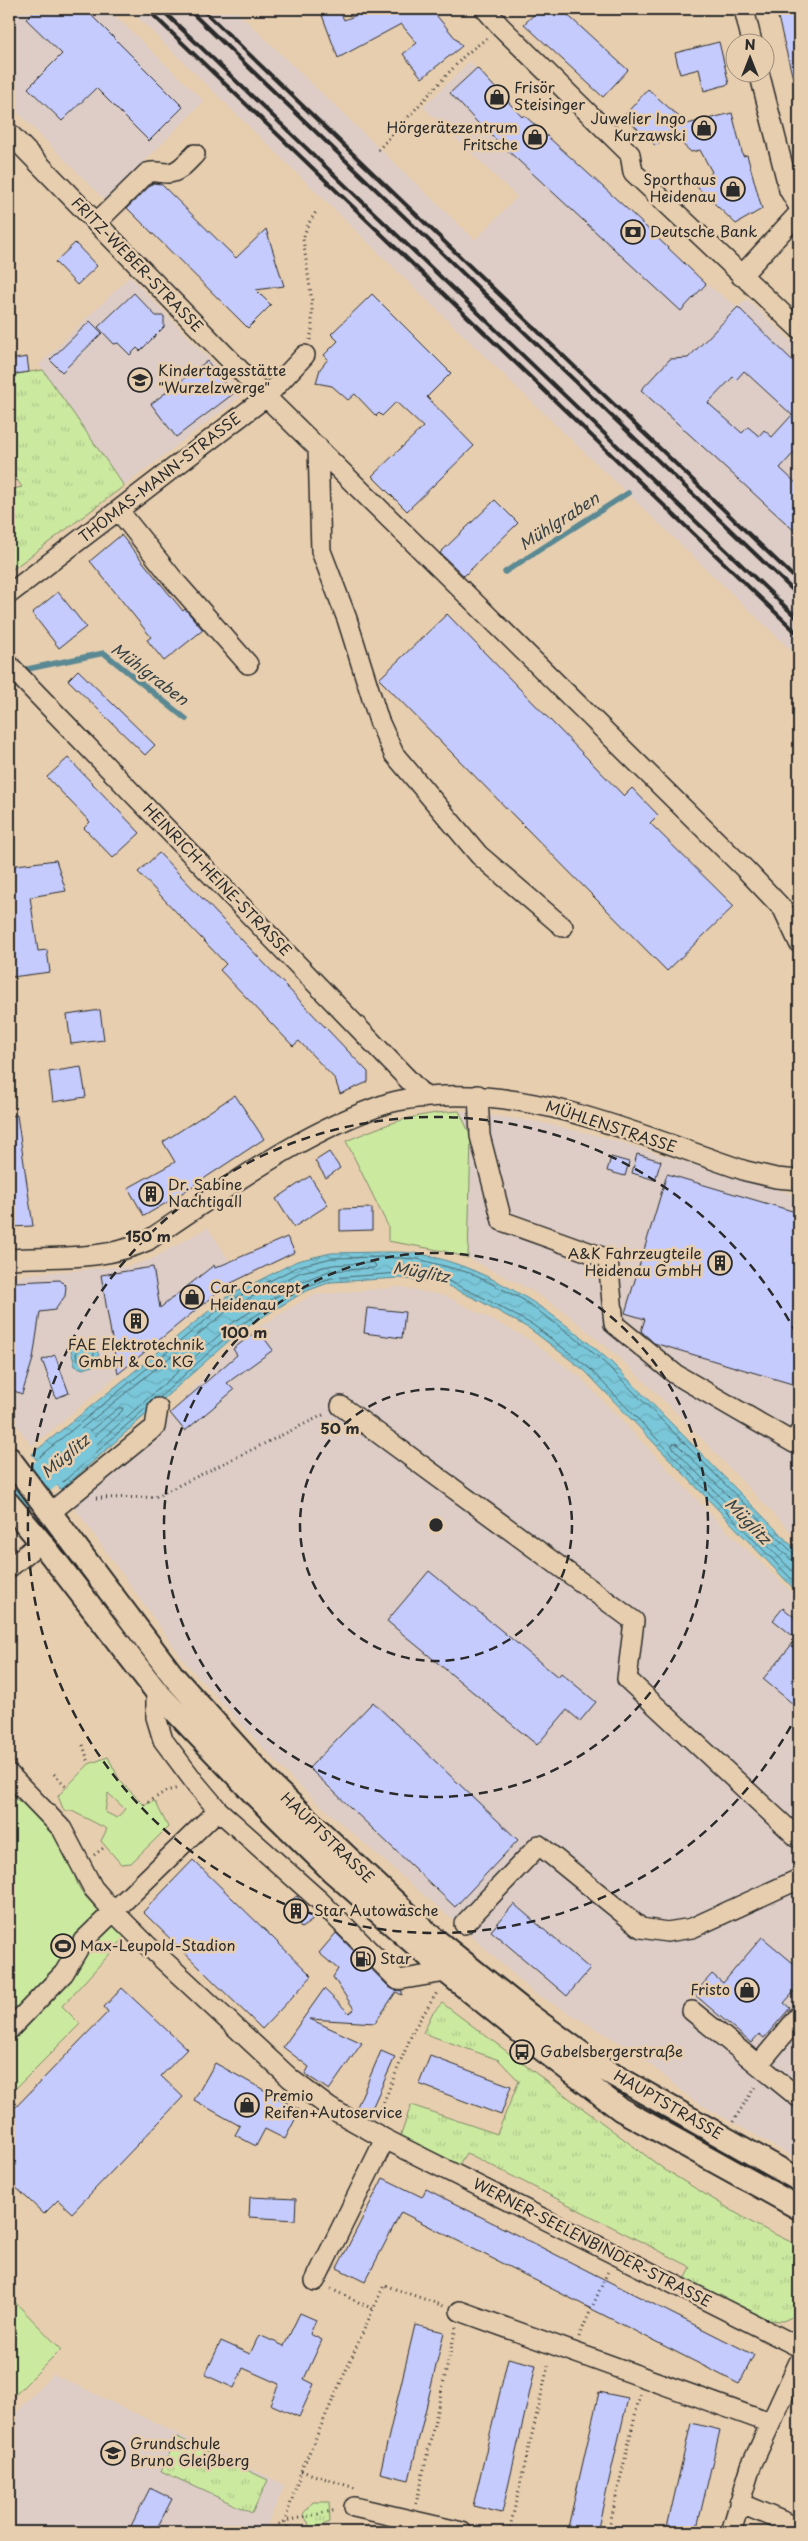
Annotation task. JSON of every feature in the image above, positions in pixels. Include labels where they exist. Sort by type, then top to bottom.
[{"type":"main road","name":"HAUPTSTRASSE","points":[[11,1460],[56,1507],[174,1678],[273,1787],[432,1937],[536,2020],[603,2068],[799,2180]]},
{"type":"main road","name":"HAUPTSTRASSE","points":[[9,1504],[156,1691],[257,1797],[332,1871],[448,1973],[620,2108],[799,2208]]},
{"type":"street","points":[[485,9],[630,154],[632,172],[741,276],[799,327]]},
{"type":"street","points":[[744,9],[750,32]]},
{"type":"street","points":[[762,82],[789,190],[799,207]]},
{"type":"street","name":"FRITZ-WEBER-STRASSE","points":[[9,133],[266,397],[745,869],[783,909],[799,943]]},
{"type":"street","points":[[96,223],[147,173],[154,170],[169,173],[179,169],[195,154]]},
{"type":"street","points":[[741,276],[799,213]]},
{"type":"street","name":"THOMAS-MANN-STRASSE","points":[[9,594],[266,397],[305,355]]},
{"type":"street","points":[[318,447],[321,551],[347,619],[380,721],[394,754],[479,855],[563,926]]},
{"type":"street","points":[[119,511],[174,580],[248,664]]},
{"type":"street","name":"HEINRICH-HEINE-STRASSE","points":[[9,665],[425,1097]]},
{"type":"street","points":[[478,1095],[480,1136],[502,1221],[608,1259],[614,1324],[675,1374],[794,1443],[799,1433]]},
{"type":"street","name":"MÜHLENSTRASSE","points":[[9,1259],[107,1254],[132,1248],[146,1241],[281,1154],[333,1126],[390,1103],[425,1097],[478,1095],[552,1106],[746,1171],[776,1178],[799,1180]]},
{"type":"street","points":[[340,1406],[634,1622],[627,1679],[799,1839]]},
{"type":"street","points":[[56,1507],[155,1427],[158,1408]]},
{"type":"street","points":[[9,1568],[34,1535]]},
{"type":"street","points":[[156,1691],[156,1717],[163,1740],[218,1810],[320,1901],[398,1980],[448,1973]]},
{"type":"street","name":"WERNER-SEELENBINDER-STRASSE","points":[[9,1774],[62,1830],[84,1873],[113,1911],[284,2074],[330,2108],[378,2136],[799,2347]]},
{"type":"street","points":[[9,2030],[64,1973],[83,1941],[218,1810]]},
{"type":"street","points":[[464,1924],[539,1845],[641,1928],[658,1931],[667,1932],[692,1928],[799,1879]]},
{"type":"street","points":[[320,1901],[332,1871]]},
{"type":"street","points":[[692,2011],[799,2098]]},
{"type":"street","points":[[762,2066],[799,2016]]},
{"type":"street","points":[[315,2281],[378,2136]]},
{"type":"street","points":[[460,2311],[770,2423]]},
{"type":"street","points":[[731,2532],[739,2503],[770,2423],[799,2362]]},
{"type":"street","points":[[739,2503],[771,2518],[799,2528]]},
{"type":"street","points":[[354,2507],[462,2532]]},
{"type":"path","points":[[378,150],[465,55],[501,27]]},
{"type":"path","points":[[305,355],[312,330],[312,302],[303,240],[308,224],[316,212]]},
{"type":"path","points":[[56,1507],[155,1497],[340,1406]]},
{"type":"path","points":[[84,1745],[89,1764]]},
{"type":"path","points":[[54,1774],[66,1786]]},
{"type":"path","points":[[144,1805],[166,1791],[196,1784]]},
{"type":"path","points":[[378,2136],[414,2029],[448,1973]]},
{"type":"path","points":[[724,2137],[762,2066]]},
{"type":"path","points":[[574,2352],[583,2326],[616,2256]]},
{"type":"path","points":[[315,2281],[373,2309]]},
{"type":"path","points":[[288,2532],[285,2521],[301,2471],[384,2285],[460,2311],[412,2520]]},
{"type":"path","points":[[509,2532],[553,2344]]},
{"type":"path","points":[[608,2532],[644,2376]]},
{"type":"path","points":[[273,2532],[276,2526],[285,2521],[354,2507],[360,2489],[301,2471]]},
{"type":"shaded area","points":[[9,9],[108,9],[204,101],[106,201],[15,110],[9,120]]},
{"type":"shaded area","points":[[129,9],[234,9],[475,240],[517,197],[423,107],[470,61],[507,101],[706,284],[738,307],[747,299],[799,348],[799,658],[482,354]]},
{"type":"shaded area","name":"Kindertagesstätte \"Wurzelzwerge\"","points":[[130,276],[239,390],[240,397],[124,486],[39,365]]},
{"type":"shaded area","points":[[459,1111],[538,1122],[599,1136],[799,1196],[799,1540],[668,1404],[615,1354],[562,1310],[529,1289],[468,1258],[471,1136]]},
{"type":"shaded area","points":[[208,1227],[240,1278],[226,1287],[32,1446],[9,1415],[9,1280],[27,1274],[129,1266],[152,1259]]},
{"type":"shaded area","points":[[401,1287],[446,1296],[527,1338],[580,1377],[725,1529],[799,1599],[799,2160],[693,2100],[633,2050],[534,1993],[335,1818],[292,1779],[188,1666],[72,1504],[160,1428],[222,1355],[245,1335],[312,1295]]},
{"type":"shaded area","name":"Grundschule Bruno Gleißberg","points":[[53,2374],[285,2485],[264,2532],[9,2532],[9,2420]]},
{"type":"green space","points":[[43,370],[124,486],[13,569],[9,563],[9,490],[22,487],[9,468],[9,375]]},
{"type":"green space","points":[[459,1111],[471,1136],[468,1258],[444,1251],[388,1241],[388,1226],[346,1141],[401,1120],[428,1114]]},
{"type":"green space","points":[[108,1757],[120,1781],[144,1805],[155,1801],[168,1827],[131,1863],[121,1864],[101,1841],[107,1829],[72,1811],[64,1811],[58,1796],[89,1764]],"holes":[[[108,1793],[125,1809],[117,1818],[105,1812]]]},
{"type":"green space","name":"Max-Leupold-Stadion","points":[[9,1796],[25,1805],[51,1828],[68,1853],[82,1892],[127,1935],[62,2006],[80,2024],[9,2095]]},
{"type":"green space","points":[[442,2003],[665,2170],[756,2225],[799,2246],[799,2309],[796,2315],[783,2321],[766,2320],[685,2280],[691,2268],[687,2265],[471,2155],[466,2153],[458,2166],[400,2138],[411,2105],[497,2134],[519,2081],[499,2060],[423,2033],[432,2014]]},
{"type":"green space","points":[[9,2296],[61,2349],[9,2401]]},
{"type":"green space","points":[[177,2437],[268,2480],[252,2513],[161,2471]]},
{"type":"green space","points":[[313,2502],[329,2502],[330,2522],[312,2529],[303,2514]]},
{"type":"water","points":[[383,1252],[421,1254],[448,1261],[499,1282],[546,1311],[590,1344],[611,1362],[799,1553],[799,1594],[585,1371],[530,1329],[480,1301],[444,1284],[400,1278],[331,1282],[304,1292],[241,1330],[61,1490],[32,1454],[225,1298],[297,1261],[331,1253]]},
{"type":"water","points":[[79,1341],[89,1343],[99,1355],[93,1366],[83,1369],[75,1366],[70,1346]]},
{"type":"building","points":[[36,9],[85,9],[183,107],[149,141],[96,88],[62,121],[28,88],[62,54],[26,19]]},
{"type":"building","points":[[339,9],[344,20],[372,9],[431,9],[462,46],[422,78],[403,54],[417,43],[401,24],[338,58],[322,15]]},
{"type":"building","points":[[540,9],[561,9],[628,70],[603,97],[524,24]]},
{"type":"building","points":[[776,9],[799,9],[799,82],[794,83]]},
{"type":"building","points":[[719,42],[726,71],[726,82],[729,84],[704,91],[699,69],[680,74],[675,53]]},
{"type":"building","points":[[477,68],[522,117],[524,115],[706,284],[681,311],[477,122],[450,93]]},
{"type":"building","points":[[648,89],[687,124],[732,113],[743,156],[747,155],[762,209],[736,224],[697,187],[712,172],[700,150],[691,152],[669,132],[656,146],[624,116]]},
{"type":"building","points":[[153,183],[161,184],[236,258],[266,229],[284,286],[256,290],[271,305],[248,328],[127,208]]},
{"type":"building","points":[[75,243],[97,266],[77,285],[55,262]]},
{"type":"building","points":[[134,293],[156,316],[164,316],[164,327],[140,351],[137,348],[130,355],[118,343],[114,344],[98,327]]},
{"type":"building","points":[[372,294],[451,373],[427,397],[474,446],[407,511],[372,476],[423,427],[396,402],[382,416],[379,413],[376,416],[355,394],[348,400],[332,386],[316,383],[320,369],[328,359],[324,355],[338,341],[331,334]]},
{"type":"building","points":[[738,307],[799,367],[799,447],[780,468],[799,486],[799,535],[641,390],[670,359],[688,358]],"holes":[[[744,371],[792,415],[772,437],[764,430],[759,436],[748,427],[742,433],[708,403],[733,377],[736,380]]]},
{"type":"building","points":[[90,321],[102,333],[62,372],[50,360]]},
{"type":"building","points":[[27,357],[29,372],[9,375],[9,360]]},
{"type":"building","points":[[207,361],[233,394],[176,437],[151,404]]},
{"type":"building","points":[[495,500],[518,523],[464,576],[440,553]]},
{"type":"building","points":[[121,535],[183,611],[185,609],[203,630],[164,661],[147,640],[151,637],[90,561]]},
{"type":"building","points":[[58,592],[86,627],[59,648],[32,613]]},
{"type":"building","points":[[447,614],[624,796],[632,788],[658,815],[650,823],[734,906],[667,971],[379,679]]},
{"type":"building","points":[[78,670],[155,745],[145,755],[68,680]]},
{"type":"building","points":[[68,758],[140,833],[113,858],[84,828],[90,822],[47,777]]},
{"type":"building","points":[[159,853],[368,1072],[368,1082],[340,1094],[335,1079],[299,1041],[293,1046],[220,970],[226,964],[138,872]]},
{"type":"building","points":[[56,860],[66,891],[30,897],[38,951],[47,950],[50,972],[12,977],[9,956],[9,866]]},
{"type":"building","points":[[100,1010],[104,1040],[71,1044],[67,1015]]},
{"type":"building","points":[[81,1067],[86,1097],[53,1102],[49,1072]]},
{"type":"building","points":[[235,1095],[264,1139],[144,1216],[128,1188],[175,1162],[163,1142]]},
{"type":"building","points":[[17,1115],[33,1226],[9,1227],[9,1116]]},
{"type":"building","points":[[329,1152],[340,1168],[326,1178],[315,1161]]},
{"type":"building","points":[[637,1154],[661,1161],[655,1180],[632,1173]]},
{"type":"building","points":[[611,1157],[629,1162],[625,1176],[607,1171]]},
{"type":"building","name":"A&K Fahrzeugteile Heidenau GmbH","points":[[667,1174],[799,1213],[799,1386],[654,1343],[641,1331],[645,1319],[625,1313]]},
{"type":"building","points":[[310,1176],[328,1205],[294,1227],[276,1199]]},
{"type":"building","points":[[372,1208],[372,1230],[340,1231],[340,1209]]},
{"type":"building","points":[[287,1237],[295,1252],[225,1286],[118,1374],[101,1275],[153,1267],[160,1308],[214,1265],[215,1268]]},
{"type":"building","points":[[60,1280],[66,1286],[65,1296],[55,1310],[40,1312],[33,1359],[22,1394],[9,1389],[10,1288],[16,1282]]},
{"type":"building","points":[[367,1308],[405,1312],[402,1338],[364,1333]]},
{"type":"building","points":[[258,1330],[273,1350],[227,1383],[234,1390],[185,1431],[170,1413],[237,1355],[233,1349]]},
{"type":"building","points":[[55,1355],[69,1393],[56,1398],[42,1360]]},
{"type":"building","points":[[429,1571],[558,1677],[561,1673],[596,1702],[580,1721],[567,1710],[537,1745],[387,1621]]},
{"type":"building","points":[[783,1608],[799,1621],[799,1628],[793,1636],[773,1620]]},
{"type":"building","points":[[799,1636],[799,1709],[763,1679]]},
{"type":"building","points":[[373,1702],[518,1840],[455,1907],[309,1768]]},
{"type":"building","points":[[193,1860],[312,1976],[262,2029],[143,1912]]},
{"type":"building","name":"Star Autowäsche","points":[[297,1896],[313,1920],[301,1928],[286,1904]]},
{"type":"building","points":[[514,1904],[590,1969],[567,1996],[491,1931]]},
{"type":"building","points":[[336,1933],[390,1988],[402,1991],[402,1995],[396,1992],[375,2023],[310,2019],[362,2043],[329,2090],[305,2074],[309,2067],[283,2047],[324,1989],[349,2013],[354,2009],[333,1977],[338,1969],[319,1953]]},
{"type":"building","name":"Fristo","points":[[762,1937],[799,1968],[799,1986],[784,2003],[790,2008],[764,2038],[759,2034],[751,2043],[694,1994],[712,1974],[723,1983]]},
{"type":"building","points":[[122,1988],[187,2049],[161,2076],[183,2097],[72,2213],[58,2200],[44,2214],[9,2181],[9,2114],[108,2012],[104,2007]]},
{"type":"building","points":[[381,2051],[395,2057],[369,2115],[356,2109]]},
{"type":"building","points":[[430,2056],[511,2086],[501,2115],[419,2084]]},
{"type":"building","name":"Premio Reifen+Autoservice","points":[[215,2063],[300,2110],[285,2139],[265,2129],[256,2146],[235,2135],[240,2126],[194,2100]]},
{"type":"building","points":[[383,2178],[422,2197],[426,2189],[754,2355],[739,2384],[401,2212],[365,2282],[337,2268]]},
{"type":"building","points":[[250,2197],[296,2199],[295,2220],[249,2217]]},
{"type":"building","points":[[300,2313],[316,2320],[310,2334],[322,2340],[304,2379],[314,2384],[299,2417],[270,2404],[279,2384],[243,2368],[234,2388],[205,2375],[221,2341],[250,2354],[259,2335],[284,2346]]},
{"type":"building","points":[[415,2325],[444,2332],[409,2480],[380,2473]]},
{"type":"building","points":[[508,2358],[536,2365],[502,2513],[473,2506]]},
{"type":"building","points":[[599,2392],[628,2398],[597,2532],[567,2532]]},
{"type":"building","points":[[691,2423],[720,2430],[696,2532],[666,2532]]},
{"type":"building","points":[[150,2488],[172,2499],[155,2532],[128,2532]]},
{"type":"waterway","name":"Mühlgraben","points":[[505,572],[628,493]]},
{"type":"waterway","name":"Mühlgraben","points":[[18,671],[104,653],[186,719]]},
{"type":"waterway","name":"Müglitz","points":[[9,1504],[81,1445]]},
{"type":"railway","points":[[147,9],[799,635]]},
{"type":"railway","points":[[161,9],[799,620]]},
{"type":"railway","points":[[188,9],[799,596]]},
{"type":"railway","points":[[202,9],[799,582]]},
{"type":"place","name":"Frisör Steisinger","points":[[497,97]]},
{"type":"place","name":"Juwelier Ingo Kurzawski","points":[[704,128]]},
{"type":"place","name":"Hörgerätezentrum Fritsche","points":[[535,137]]},
{"type":"place","name":"Sporthaus Heidenau","points":[[733,189]]},
{"type":"place","name":"Deutsche Bank","points":[[633,232]]},
{"type":"place","name":"Kindertagesstätte \"Wurzelzwerge\"","points":[[140,380]]},
{"type":"place","name":"Dr. Sabine Nachtigall","points":[[151,1194]]},
{"type":"place","name":"A&K Fahrzeugteile Heidenau GmbH","points":[[720,1263]]},
{"type":"place","name":"Car Concept Heidenau","points":[[192,1297]]},
{"type":"place","name":"FAE Elektrotechnik GmbH & Co. KG","points":[[136,1321]]},
{"type":"place","name":"Star Autowäsche","points":[[296,1911]]},
{"type":"place","name":"Max-Leupold-Stadion","points":[[63,1946]]},
{"type":"place","name":"Star","points":[[363,1959]]},
{"type":"place","name":"Fristo","points":[[747,1990]]},
{"type":"place","name":"Gabelsbergerstraße","points":[[522,2052]]},
{"type":"place","name":"Premio Reifen+Autoservice","points":[[247,2105]]},
{"type":"place","name":"Grundschule Bruno Gleißberg","points":[[113,2453]]}]
